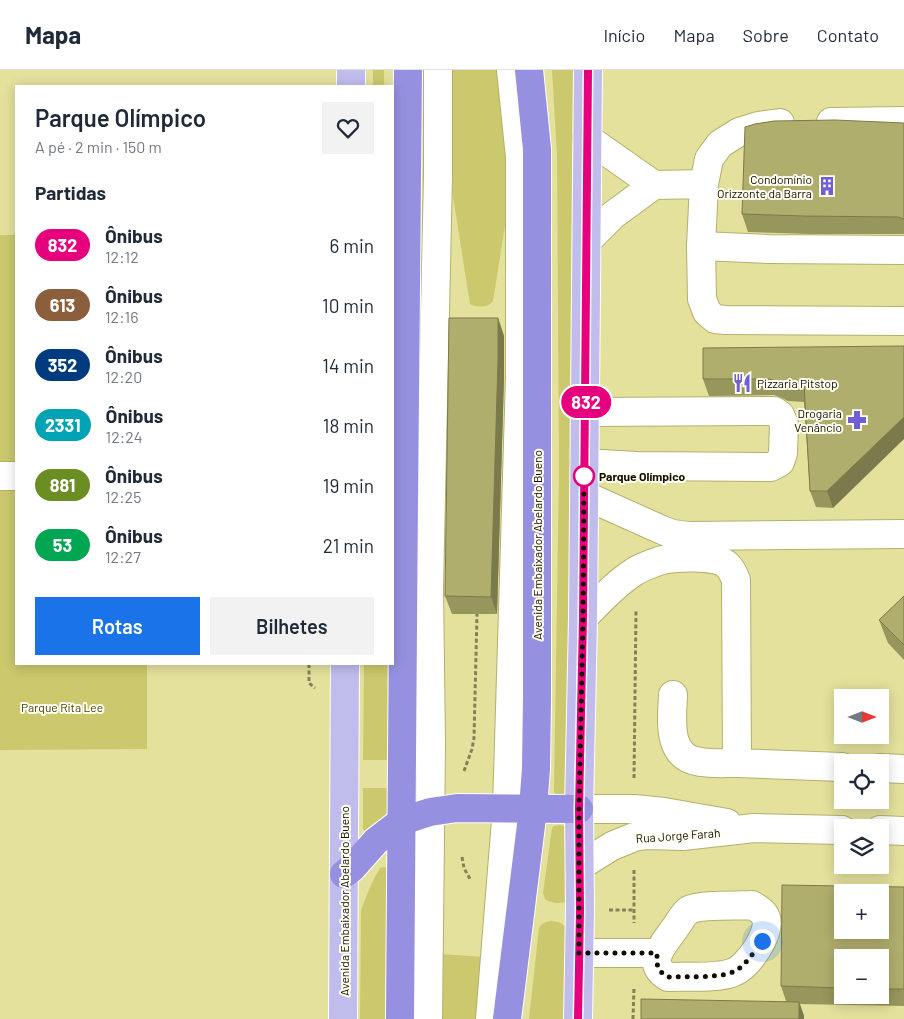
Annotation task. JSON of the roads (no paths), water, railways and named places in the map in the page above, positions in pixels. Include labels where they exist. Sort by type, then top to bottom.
[{"type":"highway","points":[[394,70],[394,85]]},
{"type":"highway","points":[[400,1019],[408,70]]},
{"type":"highway","name":"Avenida Embaixador Abelardo Bueno","points":[[507,1019],[520,808],[536,768],[537,149],[529,70]]},
{"type":"highway","points":[[394,172],[406,191]]},
{"type":"highway","points":[[344,874],[352,868],[376,841],[402,821],[430,812],[457,808],[579,809]]},
{"type":"main road","points":[[350,85],[351,70]]},
{"type":"main road","points":[[578,1019],[579,809],[586,412],[588,70]]},
{"type":"main road","name":"Avenida Embaixador Abelardo Bueno","points":[[343,1019],[345,665]]},
{"type":"street","points":[[428,1019],[431,735],[429,587],[438,176],[438,70]]},
{"type":"street","points":[[490,1019],[520,808],[520,157],[511,70]]},
{"type":"street","points":[[904,121],[778,123],[758,126],[739,132],[720,144],[709,159],[704,184],[701,246],[702,299],[707,312],[714,319],[904,321]]},
{"type":"street","points":[[587,138],[654,185]]},
{"type":"street","points":[[587,241],[613,215],[654,185],[704,184]]},
{"type":"street","points":[[701,246],[768,249],[904,250]]},
{"type":"street","points":[[584,463],[637,466],[771,467],[780,462],[783,453],[784,424],[780,415],[774,411],[586,412]]},
{"type":"street","points":[[0,476],[15,476]]},
{"type":"street","points":[[584,495],[662,530],[688,536],[904,534]]},
{"type":"street","points":[[583,618],[616,585],[636,571],[660,561],[686,558],[714,558],[726,563],[736,580],[736,763]]},
{"type":"street","points":[[673,695],[672,733],[675,743],[682,753],[694,761],[834,767]]},
{"type":"street","points":[[889,768],[904,769]]},
{"type":"street","name":"Rua Jorge Farah","points":[[579,809],[634,809],[664,812],[754,828]]},
{"type":"street","name":"Rua Jorge Farah","points":[[580,866],[612,846],[634,837],[646,835],[683,836],[754,828],[834,830]]},
{"type":"street","points":[[889,830],[904,831]]},
{"type":"street","points":[[579,953],[657,953]]},
{"type":"place","name":"Condomínio Orizzonte da Barra","points":[[827,186]]},
{"type":"place","name":"Pizzaria Pitstop","points":[[742,383]]},
{"type":"place","name":"Drogaria Venâncio","points":[[857,420]]},
{"type":"place","name":"Parque Olímpico","points":[[584,476]]},
{"type":"park label","name":"Parque Rita Lee","points":[[62,707]]}]
